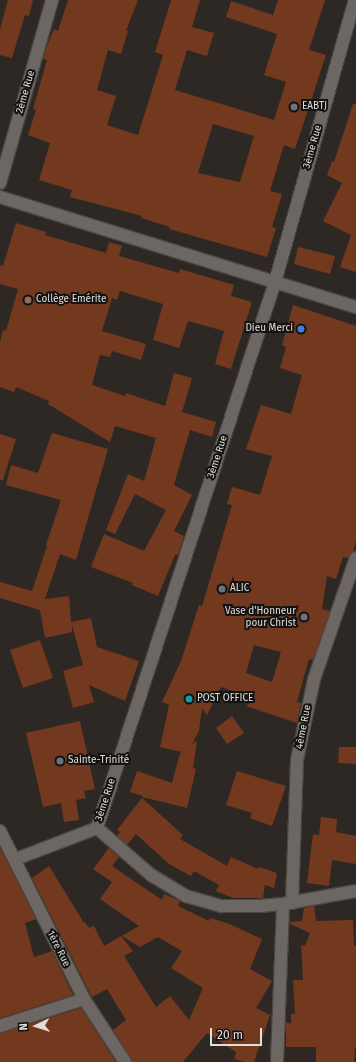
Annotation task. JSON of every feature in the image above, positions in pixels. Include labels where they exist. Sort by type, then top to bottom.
[{"type":"street","name":"2ème Rue","points":[[0,183],[52,0]]},
{"type":"street","name":"3ème Rue","points":[[16,859],[97,828],[275,282],[354,0]]},
{"type":"street","points":[[0,197],[356,307]]},
{"type":"street","name":"4ème Rue","points":[[277,1062],[297,760],[314,679],[356,558]]},
{"type":"street","points":[[97,828],[151,875],[186,896],[222,906],[260,906],[288,903],[356,891]]},
{"type":"street","name":"1ère Rue","points":[[0,831],[16,859],[84,999],[125,1062]]},
{"type":"street","points":[[0,1026],[84,999]]},
{"type":"building","points":[[8,0],[33,0],[29,16],[25,15],[12,58],[0,55],[0,29]]},
{"type":"building","points":[[68,0],[138,0],[126,31],[128,31],[121,54],[108,50],[97,90],[116,96],[107,125],[138,135],[163,55],[155,52],[171,0],[200,0],[192,27],[214,33],[207,56],[187,50],[175,90],[274,120],[286,82],[264,75],[277,34],[226,17],[231,1],[273,15],[278,0],[325,0],[309,50],[326,55],[295,149],[284,145],[270,191],[282,194],[272,227],[276,228],[267,257],[169,229],[170,227],[141,218],[142,216],[70,197],[72,190],[39,180],[50,143],[28,135],[36,110],[33,109],[47,60],[43,59],[46,48],[54,29],[58,31]],"holes":[[[213,124],[254,136],[240,182],[198,173]]]},
{"type":"building","points":[[353,104],[356,104],[356,272],[340,267],[351,235],[323,221],[342,183],[327,175],[332,161],[334,162]]},
{"type":"building","points":[[16,223],[46,232],[45,235],[106,253],[109,242],[122,246],[119,256],[179,273],[180,269],[234,285],[231,296],[252,302],[231,369],[215,364],[224,331],[188,321],[179,348],[153,340],[163,304],[120,291],[117,300],[112,298],[102,331],[146,344],[141,360],[112,351],[110,357],[100,355],[92,385],[125,396],[126,393],[165,406],[174,373],[192,378],[182,412],[216,422],[212,437],[190,430],[174,485],[192,495],[174,531],[184,536],[178,555],[175,555],[158,596],[132,585],[133,583],[91,567],[104,534],[144,551],[166,510],[135,494],[115,534],[106,530],[128,474],[144,481],[156,438],[115,426],[110,442],[48,404],[49,401],[16,387],[14,392],[0,387],[0,343],[3,330],[6,331],[18,289],[0,284],[0,265],[3,266]]},
{"type":"building","points":[[298,247],[335,256],[330,274],[294,264]]},
{"type":"building","points":[[293,305],[356,326],[356,540],[353,552],[348,558],[343,557],[336,579],[327,576],[322,609],[330,611],[313,660],[309,659],[297,702],[301,703],[297,723],[246,706],[256,699],[221,687],[207,715],[202,708],[199,731],[192,744],[197,741],[193,768],[196,769],[187,808],[142,797],[143,796],[130,792],[137,771],[172,783],[180,753],[182,752],[160,747],[169,705],[162,702],[181,661],[199,605],[202,606],[232,505],[227,504],[232,487],[260,495],[272,456],[246,449],[261,405],[291,414],[302,375],[280,368],[286,347],[282,345]],"holes":[[[254,645],[281,652],[272,682],[246,673]]]},
{"type":"building","points":[[52,433],[108,449],[76,560],[60,554],[45,599],[69,596],[71,622],[91,618],[97,647],[139,661],[125,701],[89,685],[94,702],[73,708],[63,671],[83,665],[72,625],[72,632],[45,638],[40,610],[0,598],[0,582],[32,591],[61,500],[6,485],[11,465],[38,473]]},
{"type":"building","points":[[0,434],[16,439],[3,480],[0,480]]},
{"type":"building","points":[[40,640],[53,678],[23,688],[10,650]]},
{"type":"building","points":[[232,716],[244,733],[227,744],[216,728]]},
{"type":"building","name":"Sainte-Trinité","points":[[80,721],[95,789],[84,791],[86,798],[76,800],[79,820],[64,822],[61,803],[43,807],[26,733]]},
{"type":"building","points":[[339,747],[356,747],[356,764],[338,763]]},
{"type":"building","points":[[237,771],[286,786],[272,826],[250,818],[252,813],[226,805]]},
{"type":"building","points":[[142,798],[183,835],[180,839],[227,866],[231,857],[258,869],[259,867],[277,873],[274,888],[265,885],[263,898],[233,898],[216,891],[219,885],[194,871],[191,876],[169,864],[136,834],[127,845],[117,836],[120,832],[117,830]]},
{"type":"building","points":[[321,817],[337,819],[336,832],[356,836],[356,864],[332,860],[329,886],[307,883],[313,834],[319,835]]},
{"type":"building","points":[[0,848],[36,919],[25,923],[34,957],[52,951],[73,995],[0,1018]]},
{"type":"building","points":[[109,848],[119,857],[112,866],[162,900],[164,894],[180,901],[178,906],[209,921],[210,918],[227,923],[262,939],[250,969],[272,981],[256,1008],[270,1015],[254,1062],[245,1062],[234,1059],[236,1052],[207,1033],[183,1062],[132,1062],[113,1030],[126,1020],[107,989],[92,997],[32,878],[49,866],[84,923],[85,922],[89,928],[94,926],[104,946],[121,936],[133,951],[124,956],[156,1007],[170,996],[189,1020],[203,988],[171,968],[182,951],[158,937],[140,947],[122,936],[139,926],[100,899],[112,882],[93,869]]},
{"type":"building","points":[[314,906],[316,921],[353,920],[354,946],[356,945],[356,1048],[354,1062],[316,1062],[316,1047],[286,1047],[286,1022],[291,1024],[291,1014],[295,1014],[293,980],[303,980],[301,945],[305,946],[310,933],[290,924],[290,922],[302,921],[304,908]]},
{"type":"building","points":[[81,1008],[116,1062],[0,1062],[0,1033]]},
{"type":"place","name":"EABTJ","points":[[294,107]]},
{"type":"place","name":"Collège Emérite","points":[[28,300]]},
{"type":"place","name":"Dieu Merci","points":[[301,329]]},
{"type":"place","name":"ALIC","points":[[222,589]]},
{"type":"place","name":"Vase d'Honneur pour Christ","points":[[304,617]]},
{"type":"place","name":"POST OFFICE","points":[[189,699]]},
{"type":"place","name":"Sainte-Trinité","points":[[60,761]]}]
